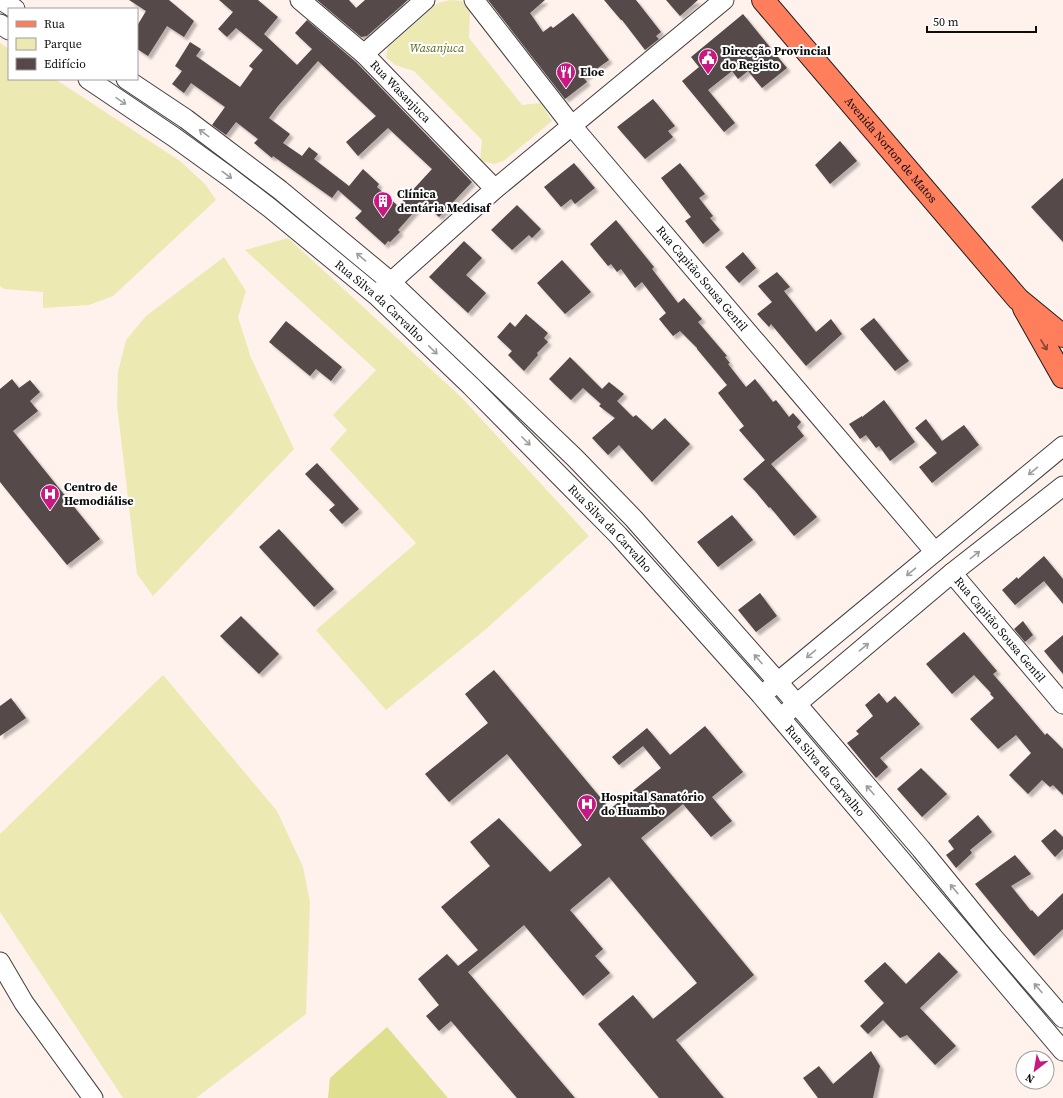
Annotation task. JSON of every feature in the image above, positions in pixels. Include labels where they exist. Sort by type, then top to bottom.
[{"type":"main road","name":"Avenida Norton de Matos","points":[[763,0],[1018,299],[1063,336]]},
{"type":"main road","name":"Avenida Norton de Matos","points":[[1018,299],[1063,377]]},
{"type":"street","name":"Rua Wasanjuca","points":[[300,0],[364,54],[495,189]]},
{"type":"street","points":[[364,54],[426,0]]},
{"type":"street","name":"Rua Capitão Sousa Gentil","points":[[474,0],[572,126],[935,552]]},
{"type":"street","points":[[377,296],[495,189],[724,0]]},
{"type":"street","name":"Rua Silva da Carvalho","points":[[89,80],[222,171],[270,208],[377,296],[471,386],[618,535],[761,695],[1063,1051]]},
{"type":"street","name":"Rua Silva da Carvalho","points":[[128,80],[186,119],[280,190],[391,282],[575,458],[634,519],[778,682],[1063,1018]]},
{"type":"street","points":[[174,137],[186,119]]},
{"type":"street","points":[[471,386],[486,372]]},
{"type":"street","points":[[761,695],[1063,446]]},
{"type":"street","points":[[558,473],[575,458]]},
{"type":"street","points":[[781,718],[952,573],[1063,486]]},
{"type":"street","name":"Rua Capitão Sousa Gentil","points":[[952,573],[1063,704]]},
{"type":"street","points":[[977,950],[994,937]]},
{"type":"street","points":[[0,962],[24,1003],[93,1098]]},
{"type":"green space","name":"Wasanjuca","points":[[450,0],[462,1],[470,11],[469,38],[522,105],[541,103],[552,121],[505,160],[495,164],[480,161],[482,140],[414,71],[395,65],[386,57],[388,47],[438,3]]},
{"type":"green space","points":[[0,43],[8,48],[8,80],[57,80],[180,161],[205,184],[216,200],[113,296],[89,305],[43,308],[43,292],[4,289],[0,286]]},
{"type":"green space","points":[[288,238],[460,396],[589,536],[486,629],[386,710],[316,630],[416,543],[330,449],[347,430],[333,415],[376,370],[245,250]]},
{"type":"green space","points":[[224,257],[246,291],[238,317],[251,358],[294,449],[153,596],[137,574],[117,405],[118,372],[126,340],[146,316]]},
{"type":"green space","points":[[163,675],[277,811],[303,867],[310,902],[306,1014],[196,1098],[123,1098],[0,912],[0,834]]},
{"type":"shaded area","points":[[387,1027],[448,1098],[328,1098],[330,1078]]},
{"type":"building","points":[[129,0],[169,0],[194,21],[184,37],[167,26],[148,56],[138,50],[138,24],[146,11]]},
{"type":"building","points":[[219,0],[258,0],[278,17],[264,34],[297,65],[312,49],[295,33],[307,20],[356,62],[472,182],[439,217],[423,202],[398,230],[400,232],[385,245],[355,218],[362,211],[338,190],[332,198],[273,156],[272,158],[254,143],[258,139],[236,122],[226,135],[212,125],[225,107],[191,83],[184,93],[172,84],[182,71],[175,66],[190,42],[201,49],[196,56],[240,87],[253,69],[249,66],[263,50],[236,28],[227,37],[218,29],[233,12]],"holes":[[[318,61],[376,116],[346,142],[358,156],[388,128],[432,169],[398,206],[377,187],[379,184],[363,169],[349,186],[314,159],[318,154],[309,147],[302,156],[283,143],[290,134],[269,118]]]},
{"type":"building","points":[[317,0],[349,0],[356,8],[365,0],[408,0],[367,36],[361,37]]},
{"type":"building","points":[[488,0],[545,0],[530,13],[543,32],[551,26],[553,28],[573,13],[609,60],[584,78],[587,82],[565,99]]},
{"type":"building","points":[[604,0],[636,0],[661,32],[656,36],[659,39],[645,50],[622,20]]},
{"type":"building","points":[[666,0],[698,0],[680,16]]},
{"type":"building","name":"Direcção Provincial do Registo","points":[[743,14],[787,68],[762,88],[748,71],[738,79],[732,71],[708,90],[735,123],[724,132],[682,81],[699,67],[691,57]]},
{"type":"building","points":[[653,99],[675,126],[668,131],[673,137],[645,159],[617,127]]},
{"type":"building","points":[[840,141],[857,161],[830,184],[815,165]]},
{"type":"building","points":[[574,163],[595,188],[575,204],[571,199],[561,207],[544,187]]},
{"type":"building","points":[[680,163],[705,194],[699,198],[713,216],[710,218],[720,230],[703,244],[685,221],[691,217],[661,178]]},
{"type":"building","points":[[1063,178],[1063,242],[1031,207]]},
{"type":"building","points":[[517,205],[541,229],[532,238],[529,235],[512,250],[491,230]]},
{"type":"building","points":[[616,220],[654,267],[652,269],[678,303],[684,298],[702,319],[698,322],[727,356],[725,357],[730,363],[728,364],[746,387],[755,379],[773,402],[776,400],[789,417],[793,413],[801,422],[797,427],[804,436],[771,464],[817,517],[794,536],[770,507],[769,508],[743,479],[765,460],[739,430],[744,426],[718,393],[727,385],[697,348],[680,331],[673,336],[659,319],[666,313],[642,282],[635,288],[621,269],[617,272],[611,264],[608,266],[590,244]]},
{"type":"building","points":[[464,241],[482,258],[466,275],[486,293],[468,313],[429,277]]},
{"type":"building","points":[[743,252],[756,268],[739,283],[725,267]]},
{"type":"building","points":[[562,260],[591,292],[565,314],[537,283]]},
{"type":"building","points":[[777,272],[790,287],[784,291],[816,332],[831,319],[842,334],[806,366],[771,324],[769,327],[757,314],[772,302],[758,286]]},
{"type":"building","points":[[526,314],[548,333],[544,338],[548,342],[537,353],[538,355],[524,371],[508,355],[512,351],[497,337],[510,322],[515,327]]},
{"type":"building","points":[[874,318],[909,361],[895,371],[860,329]]},
{"type":"building","points":[[286,321],[342,367],[331,381],[316,369],[310,376],[269,342]]},
{"type":"building","points":[[570,357],[602,389],[609,382],[624,394],[617,401],[633,417],[636,415],[652,430],[665,418],[690,444],[652,482],[619,445],[608,455],[592,438],[615,418],[599,406],[601,404],[583,388],[571,400],[549,379]]},
{"type":"building","name":"Centro de Hemodiálise","points":[[12,379],[19,388],[30,380],[40,392],[30,401],[38,411],[13,431],[100,539],[67,565],[0,482],[0,389]]},
{"type":"building","points":[[884,400],[915,442],[890,461],[879,446],[876,448],[866,435],[860,439],[849,424],[862,417]]},
{"type":"building","points":[[926,419],[942,441],[964,425],[979,445],[932,483],[919,467],[937,453],[915,428]]},
{"type":"building","points":[[317,463],[359,509],[342,524],[329,510],[335,505],[305,474]]},
{"type":"building","points":[[732,515],[753,540],[718,567],[697,542]]},
{"type":"building","points":[[279,529],[334,589],[314,607],[259,547]]},
{"type":"building","points":[[1044,556],[1063,579],[1063,604],[1044,581],[1015,605],[1002,590],[1017,577],[1018,579]]},
{"type":"building","points":[[760,593],[777,616],[756,632],[738,610]]},
{"type":"building","points":[[241,616],[279,654],[259,674],[220,636]]},
{"type":"building","points":[[1023,621],[1033,635],[1025,642],[1014,629]]},
{"type":"building","points":[[964,632],[997,671],[993,674],[1045,735],[1047,733],[1063,749],[1063,795],[1053,785],[1050,787],[1042,780],[1028,794],[1009,775],[1031,753],[1016,735],[998,749],[970,719],[994,698],[974,675],[952,694],[926,664]]},
{"type":"building","points":[[1063,635],[1063,674],[1044,651]]},
{"type":"building","points":[[494,670],[610,809],[661,768],[643,746],[619,765],[612,757],[647,728],[670,755],[705,726],[743,772],[712,797],[732,821],[711,837],[683,804],[641,838],[754,975],[676,1040],[724,1098],[659,1098],[598,1024],[633,995],[653,1019],[697,983],[609,877],[570,910],[603,949],[595,956],[610,973],[583,996],[524,925],[468,972],[575,1098],[517,1098],[451,1021],[439,1031],[426,1016],[439,1005],[418,979],[447,954],[458,966],[478,950],[441,907],[490,866],[470,842],[499,818],[550,872],[582,845],[507,754],[449,802],[425,774],[488,723],[465,694]]},
{"type":"building","points":[[879,693],[887,703],[895,696],[920,724],[880,758],[888,767],[876,778],[847,743],[859,734],[856,731],[873,716],[865,705]]},
{"type":"building","points":[[11,698],[26,718],[0,736],[0,706]]},
{"type":"building","points":[[921,768],[947,794],[922,817],[897,789]]},
{"type":"building","points":[[978,815],[992,832],[970,850],[972,853],[956,868],[946,855],[954,849],[948,841]]},
{"type":"building","points":[[1055,829],[1063,837],[1063,849],[1055,857],[1041,841]]},
{"type":"building","points":[[1015,855],[1031,874],[1011,886],[1031,911],[1032,910],[1038,917],[1063,893],[1063,929],[1034,956],[975,884]]},
{"type":"building","points":[[939,952],[958,972],[920,1008],[956,1046],[935,1065],[907,1035],[900,1038],[883,1020],[868,1034],[860,1026],[884,1003],[864,981],[885,962],[906,984]]},
{"type":"building","points":[[871,1051],[880,1066],[873,1098],[818,1098],[803,1078],[819,1066],[833,1084]]},
{"type":"place","name":"Direcção Provincial do Registo","points":[[708,75]]},
{"type":"place","name":"Eloe","points":[[566,89]]},
{"type":"place","name":"Clínica dentária Medisaf","points":[[383,218]]},
{"type":"place","name":"Centro de Hemodiálise","points":[[50,511]]},
{"type":"place","name":"Hospital Sanatório do Huambo","points":[[587,821]]}]
